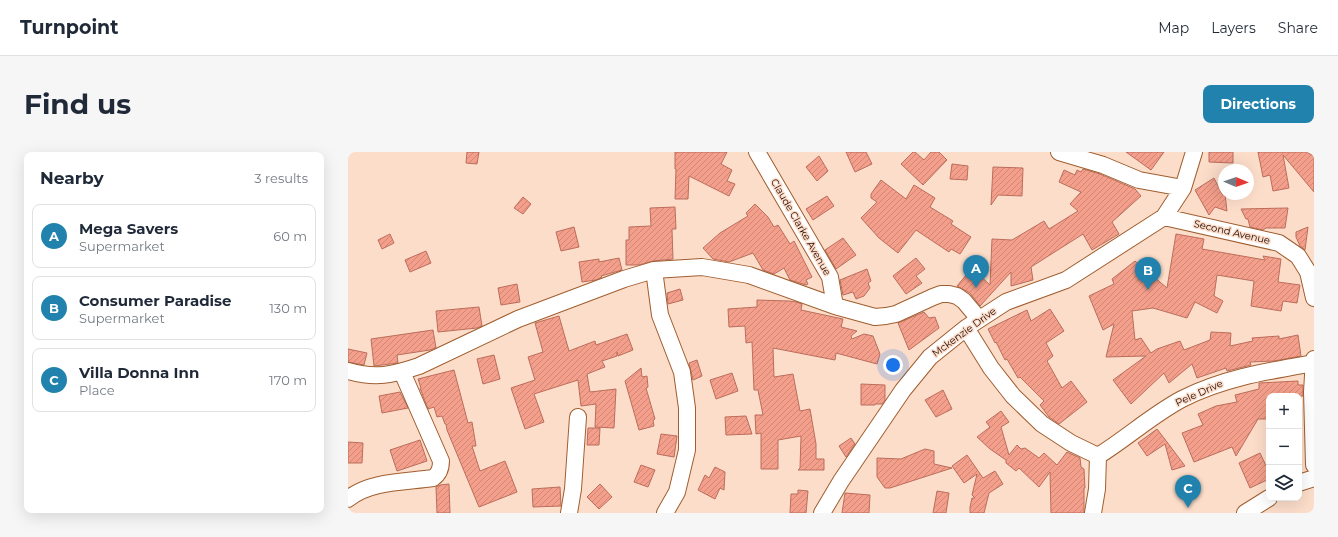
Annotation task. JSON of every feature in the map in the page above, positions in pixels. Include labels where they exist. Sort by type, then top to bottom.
[{"type":"street","name":"Claude Clarke Avenue","points":[[757,152],[830,277],[835,306]]},
{"type":"street","points":[[1059,152],[1103,165],[1139,180],[1183,188]]},
{"type":"street","name":"Mckenzie Drive","points":[[822,513],[841,481],[903,390],[930,357],[966,328],[1006,302],[1066,280],[1164,216],[1183,188],[1194,152]]},
{"type":"street","name":"Second Avenue","points":[[1164,216],[1279,243],[1298,256],[1308,272],[1314,298]]},
{"type":"street","points":[[348,371],[364,375],[384,375],[402,372],[419,366],[518,319],[624,279],[654,270],[702,267],[749,275],[835,306],[875,317],[896,314],[933,297],[941,294],[949,294],[957,296],[964,301],[979,319]]},
{"type":"street","points":[[654,270],[660,315],[682,372],[687,408],[687,450],[677,492],[665,513]]},
{"type":"street","points":[[966,328],[991,368],[1013,396],[1042,424],[1071,443],[1098,456],[1097,489],[1093,513]]},
{"type":"street","points":[[1314,359],[1312,392],[1314,465]]},
{"type":"street","name":"Pele Drive","points":[[1098,456],[1117,444],[1144,422],[1182,400],[1203,390],[1258,372],[1314,363]]},
{"type":"street","points":[[348,499],[356,492],[372,486],[433,478],[440,472],[441,461],[402,372]]},
{"type":"street","points":[[569,513],[573,489],[578,417]]},
{"type":"street","points":[[1302,482],[1314,478]]},
{"type":"street","points":[[1245,513],[1266,500]]},
{"type":"building","points":[[467,152],[479,152],[477,164],[466,163]]},
{"type":"building","points":[[675,152],[727,152],[721,164],[732,170],[727,181],[735,184],[729,196],[689,176],[688,199],[675,199]]},
{"type":"building","points":[[846,152],[866,152],[872,164],[855,172]]},
{"type":"building","points":[[913,152],[924,160],[931,152],[939,152],[947,160],[923,185],[901,164]]},
{"type":"building","points":[[1126,152],[1164,152],[1151,170]]},
{"type":"building","points":[[1209,152],[1233,152],[1233,163],[1209,162]]},
{"type":"building","points":[[1258,152],[1306,152],[1314,156],[1314,192],[1283,155],[1289,188],[1273,191],[1270,175],[1263,177]]},
{"type":"building","points":[[819,156],[828,171],[817,181],[806,167]]},
{"type":"building","points":[[952,164],[968,166],[967,180],[950,179]]},
{"type":"building","points":[[993,167],[1023,168],[1022,196],[998,195],[991,205]]},
{"type":"building","points":[[1083,169],[1100,174],[1135,189],[1141,196],[1112,222],[1119,234],[1092,250],[1083,234],[1031,267],[1033,280],[1011,286],[1011,272],[980,306],[970,293],[957,286],[972,268],[990,285],[992,239],[1012,240],[1044,221],[1049,229],[1078,211],[1070,204],[1081,192],[1059,182],[1064,170],[1075,175],[1077,170],[1081,172]]},
{"type":"building","points":[[1214,178],[1218,186],[1218,200],[1226,200],[1227,211],[1215,207],[1209,215],[1195,190]]},
{"type":"building","points":[[881,180],[906,199],[914,185],[935,198],[930,207],[953,221],[951,224],[971,237],[960,254],[951,249],[949,252],[916,230],[898,253],[879,238],[861,218],[877,202],[871,198],[871,194]]},
{"type":"building","points":[[827,196],[834,206],[813,220],[806,209]]},
{"type":"building","points":[[523,197],[531,204],[523,214],[514,208]]},
{"type":"building","points":[[755,204],[768,217],[774,227],[778,225],[790,244],[794,241],[812,277],[806,280],[808,284],[806,285],[790,280],[784,268],[774,274],[763,270],[753,253],[729,262],[713,259],[703,248],[720,233],[748,216],[746,213]]},
{"type":"building","points":[[675,207],[676,229],[672,229],[673,259],[653,261],[639,265],[626,265],[626,240],[629,240],[629,227],[651,226],[650,208]]},
{"type":"building","points":[[1288,208],[1285,228],[1266,228],[1263,230],[1250,227],[1248,219],[1246,219],[1241,209]]},
{"type":"building","points":[[574,227],[579,247],[561,251],[556,232]]},
{"type":"building","points":[[1308,227],[1305,250],[1300,246],[1296,237],[1296,232]]},
{"type":"building","points":[[390,234],[394,243],[382,249],[378,240]]},
{"type":"building","points":[[1176,234],[1204,239],[1202,249],[1265,260],[1263,256],[1281,259],[1278,282],[1300,285],[1297,303],[1283,301],[1281,311],[1251,306],[1254,281],[1217,275],[1214,296],[1223,301],[1217,313],[1195,302],[1187,318],[1153,308],[1132,311],[1135,340],[1141,338],[1151,353],[1157,349],[1180,341],[1184,350],[1210,340],[1211,332],[1231,333],[1230,346],[1253,341],[1252,338],[1279,336],[1279,339],[1298,335],[1301,356],[1274,361],[1250,362],[1251,365],[1227,371],[1226,368],[1197,378],[1192,364],[1169,383],[1164,373],[1131,404],[1113,380],[1146,356],[1106,357],[1114,324],[1103,330],[1089,296],[1114,284],[1112,279],[1135,261],[1167,288]]},
{"type":"building","points":[[843,238],[856,255],[836,269],[825,250]]},
{"type":"building","points":[[426,251],[431,263],[410,272],[405,260]]},
{"type":"building","points":[[619,258],[622,270],[601,276],[602,277],[596,280],[582,282],[579,262],[599,259],[599,262]]},
{"type":"building","points":[[916,258],[925,269],[916,276],[922,283],[906,294],[893,276]]},
{"type":"building","points":[[867,269],[871,281],[868,283],[870,288],[864,296],[856,299],[853,292],[843,295],[840,280]]},
{"type":"building","points":[[517,284],[520,302],[501,305],[498,288]]},
{"type":"building","points":[[680,289],[683,300],[668,304],[667,293]]},
{"type":"building","points":[[757,300],[796,302],[802,304],[801,310],[843,319],[841,327],[857,331],[851,336],[852,339],[864,334],[873,336],[880,354],[877,364],[836,353],[835,360],[773,348],[774,377],[793,374],[800,411],[810,409],[816,444],[816,459],[824,459],[824,470],[798,470],[800,468],[801,436],[778,440],[778,469],[761,469],[761,433],[756,434],[755,415],[763,415],[758,390],[754,390],[752,342],[746,343],[745,326],[729,327],[728,309],[757,307]]},
{"type":"building","points":[[479,307],[482,326],[477,328],[438,332],[436,311]]},
{"type":"building","points":[[1050,309],[1064,331],[1046,343],[1053,356],[1047,361],[1062,388],[1071,381],[1087,402],[1059,424],[1049,417],[1040,405],[1044,401],[1020,377],[1018,378],[1007,359],[1005,360],[988,329],[1027,310],[1031,321]]},
{"type":"building","points":[[924,312],[929,318],[935,317],[939,328],[909,350],[898,323]]},
{"type":"building","points":[[559,316],[569,351],[595,341],[596,345],[627,334],[633,350],[618,356],[617,352],[617,356],[602,361],[605,367],[587,374],[590,392],[616,389],[614,428],[595,427],[596,404],[581,406],[578,380],[534,394],[544,422],[525,429],[511,388],[535,380],[528,357],[543,352],[535,323]]},
{"type":"building","points":[[433,330],[436,348],[397,355],[398,363],[374,366],[371,339]]},
{"type":"building","points":[[348,349],[367,353],[364,365],[348,362]]},
{"type":"building","points":[[494,355],[500,379],[483,384],[477,359]]},
{"type":"building","points":[[697,360],[702,376],[693,380],[689,363]]},
{"type":"building","points":[[641,368],[642,377],[647,376],[648,387],[646,388],[655,419],[653,420],[654,426],[639,430],[625,381]]},
{"type":"building","points":[[454,370],[468,423],[472,422],[476,446],[472,446],[480,471],[505,461],[517,492],[479,507],[447,430],[446,424],[442,416],[437,417],[434,407],[428,409],[418,379]]},
{"type":"building","points":[[732,373],[738,391],[716,399],[710,380]]},
{"type":"building","points":[[1298,381],[1298,385],[1303,385],[1303,396],[1302,393],[1266,393],[1266,419],[1258,419],[1236,456],[1232,447],[1194,462],[1182,433],[1203,425],[1198,414],[1216,406],[1237,402],[1235,395],[1259,389],[1259,383]]},
{"type":"building","points":[[861,384],[885,385],[885,400],[882,404],[861,405]]},
{"type":"building","points":[[943,390],[952,409],[936,417],[925,400]]},
{"type":"building","points":[[400,392],[408,408],[382,413],[379,396]]},
{"type":"building","points":[[1001,411],[1009,422],[1001,427],[1009,455],[1017,445],[1021,449],[1025,448],[1039,458],[1044,453],[1057,465],[1067,452],[1080,458],[1081,467],[1084,469],[1084,513],[1051,513],[1050,472],[1039,487],[1019,468],[1016,471],[1006,463],[1006,460],[990,449],[977,437],[990,427],[986,422]]},
{"type":"building","points":[[746,416],[752,434],[726,435],[725,417]]},
{"type":"building","points":[[588,428],[600,428],[599,445],[587,445]]},
{"type":"building","points":[[1157,429],[1185,466],[1172,470],[1165,444],[1147,456],[1138,443]]},
{"type":"building","points":[[661,434],[677,436],[674,457],[657,454]]},
{"type":"building","points":[[851,438],[855,444],[846,457],[839,446]]},
{"type":"building","points":[[420,440],[427,461],[397,471],[390,450]]},
{"type":"building","points":[[348,442],[363,443],[362,463],[348,463]]},
{"type":"building","points":[[925,449],[934,451],[934,464],[952,468],[890,488],[885,488],[877,477],[877,458],[901,459]]},
{"type":"building","points":[[1260,453],[1266,466],[1266,480],[1250,488],[1239,463]]},
{"type":"building","points":[[967,455],[983,478],[995,471],[1003,484],[989,493],[984,513],[970,513],[972,498],[975,498],[972,495],[977,474],[964,483],[952,466]]},
{"type":"building","points":[[641,465],[655,470],[648,487],[634,482]]},
{"type":"building","points":[[715,467],[725,472],[724,490],[720,488],[715,499],[698,490],[705,475],[709,478]]},
{"type":"building","points":[[449,484],[450,513],[437,513],[436,487]]},
{"type":"building","points":[[600,484],[612,497],[599,509],[587,497]]},
{"type":"building","points":[[560,487],[561,506],[533,507],[532,489]]},
{"type":"building","points":[[798,490],[808,491],[806,513],[790,513],[791,494],[798,494]]},
{"type":"building","points":[[937,491],[949,493],[946,513],[933,513]]},
{"type":"building","points":[[845,493],[870,495],[869,513],[842,513]]},
{"type":"place","name":"Mega Savers","points":[[976,288]]},
{"type":"place","name":"Consumer Paradise","points":[[1148,290]]},
{"type":"place","name":"Villa Donna Inn","points":[[1188,508]]}]
